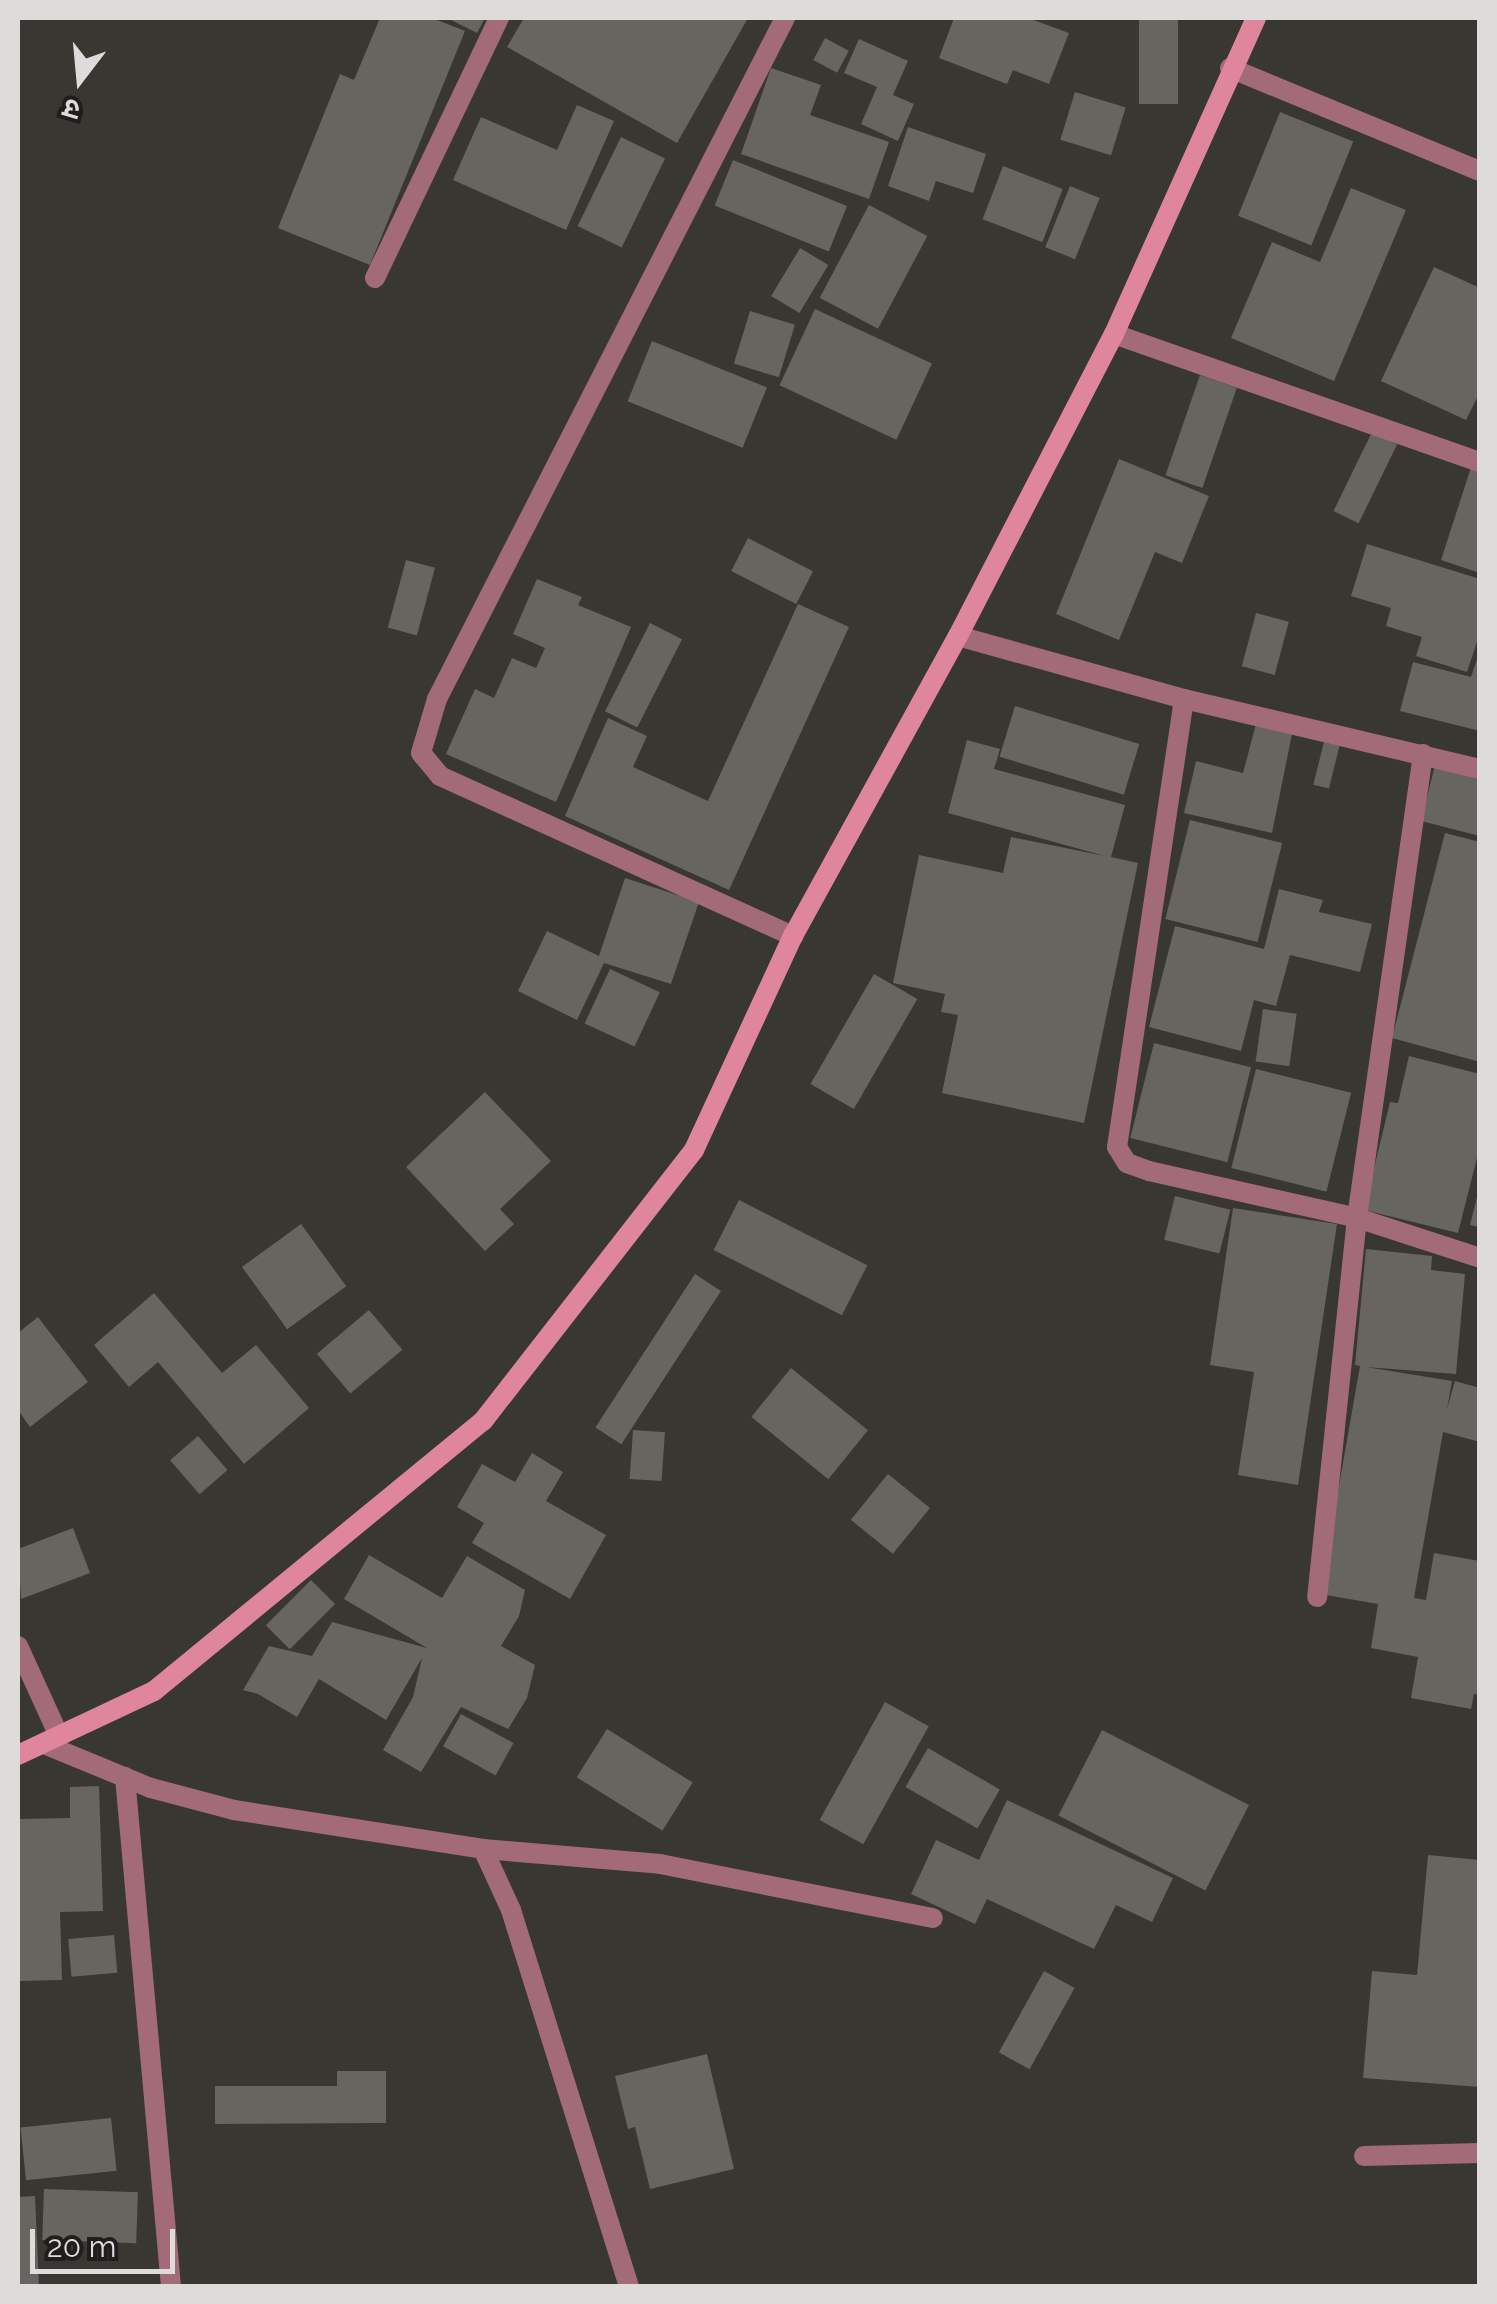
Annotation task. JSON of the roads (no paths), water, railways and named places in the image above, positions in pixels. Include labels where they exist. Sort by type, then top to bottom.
[{"type":"main road","points":[[18,1756],[154,1691],[483,1421],[694,1150],[793,936],[958,636],[1114,334],[1230,68],[1256,18]]},
{"type":"street","points":[[375,278],[499,18]]},
{"type":"street","points":[[785,18],[438,699],[421,753],[440,776],[793,936]]},
{"type":"street","points":[[1230,68],[1480,171]]},
{"type":"street","points":[[1114,334],[1480,462]]},
{"type":"street","points":[[958,636],[1184,699],[1480,769]]},
{"type":"street","points":[[1184,699],[1117,1147],[1127,1164],[1149,1171],[1357,1218],[1480,1258]]},
{"type":"street","points":[[1317,1597],[1357,1218],[1424,754]]},
{"type":"street","points":[[18,1646],[52,1740],[125,1777],[234,1810],[483,1848],[660,1864],[933,1918]]},
{"type":"street","points":[[125,1777],[172,2286]]},
{"type":"street","points":[[483,1848],[511,1910],[629,2286]]},
{"type":"street","points":[[1364,2156],[1480,2154]]}]
